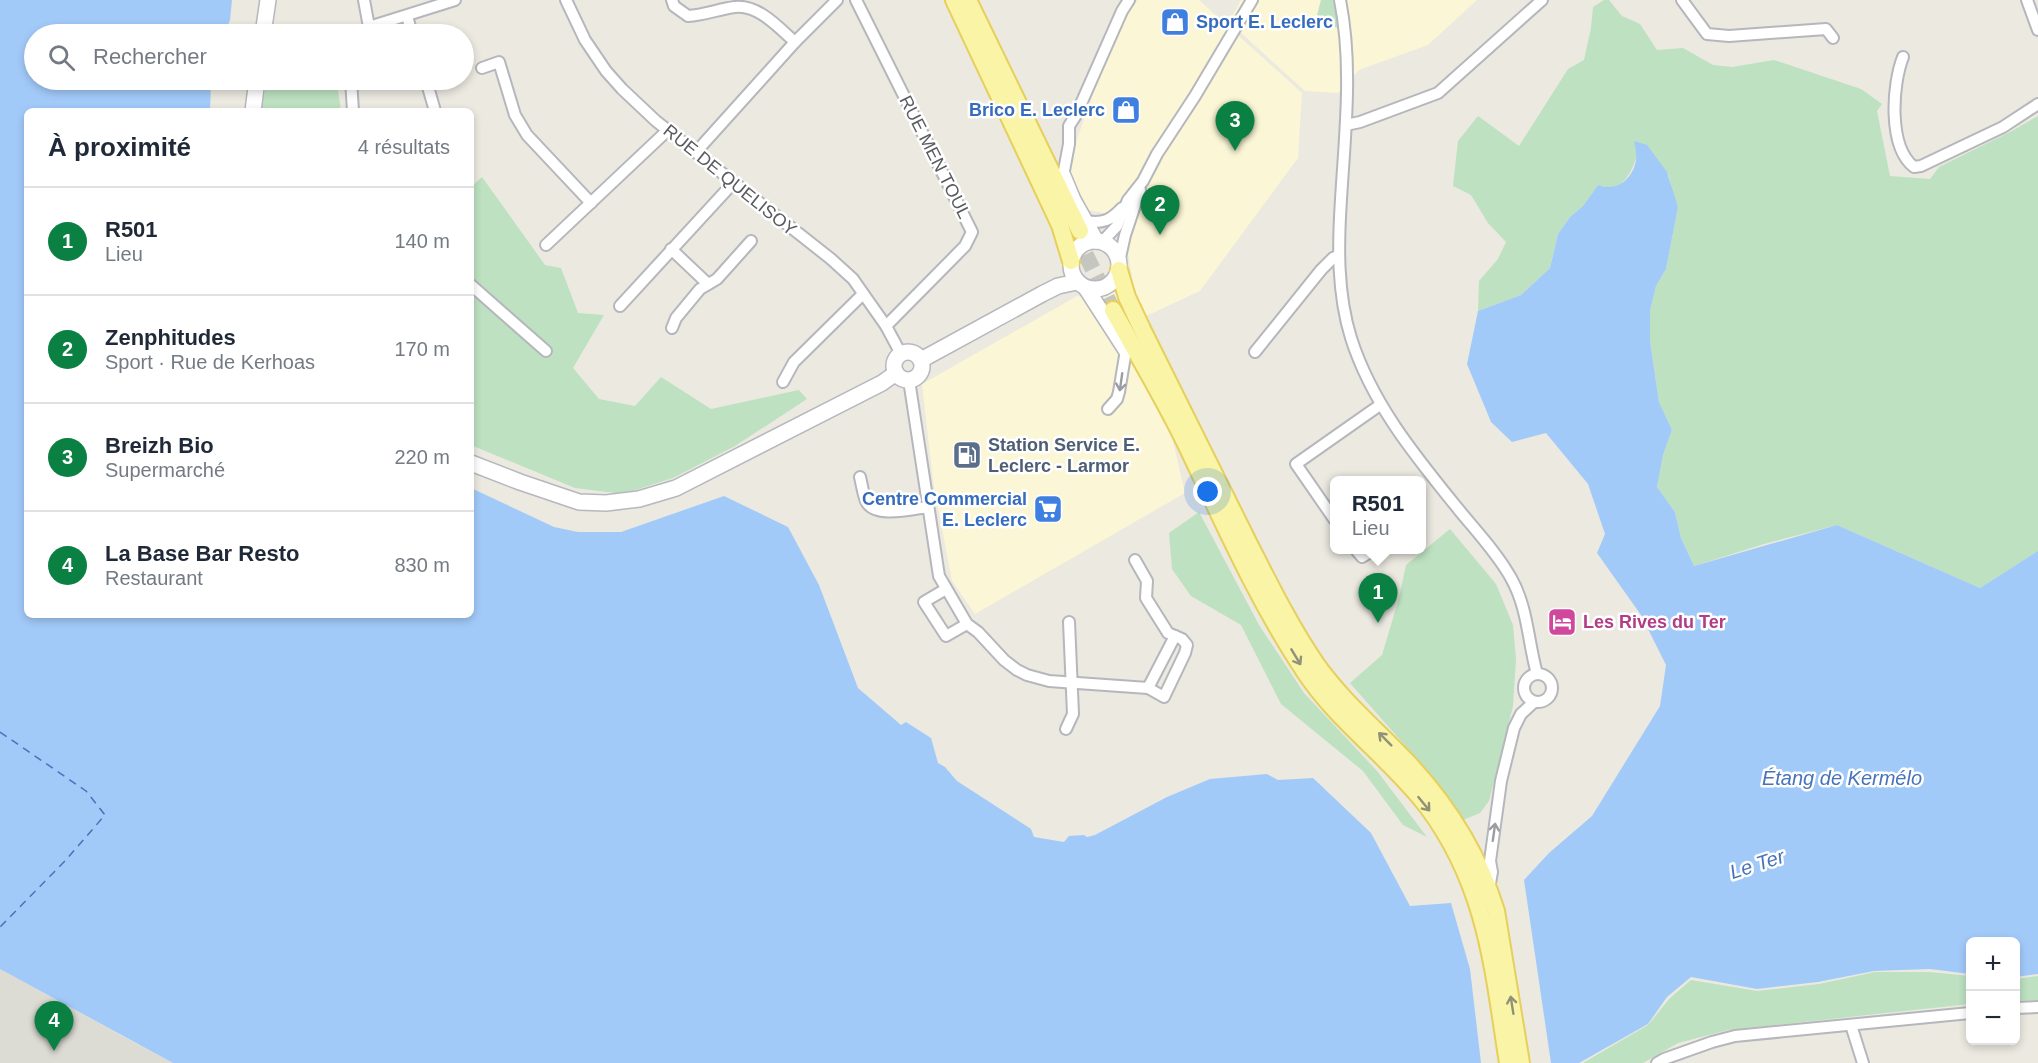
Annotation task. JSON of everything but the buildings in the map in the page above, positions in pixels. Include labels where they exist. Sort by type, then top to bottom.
[{"type":"main road","points":[[955,0],[1080,228]]},
{"type":"main road","points":[[955,0],[1060,225],[1071,261]]},
{"type":"main road","points":[[969,0],[1080,228]]},
{"type":"main road","points":[[969,0],[1063,176]]},
{"type":"main road","points":[[1119,266],[1126,297],[1275,621],[1306,673],[1338,712],[1426,806],[1496,911],[1521,1063]]},
{"type":"main road","points":[[1116,309],[1189,437],[1215,491]]},
{"type":"main road","points":[[1126,350],[1215,491]]},
{"type":"main road","points":[[1482,891],[1508,1063]]},
{"type":"street","points":[[264,24],[268,0]]},
{"type":"street","points":[[364,0],[367,24]]},
{"type":"street","points":[[386,24],[455,0]]},
{"type":"street","name":"RUE DE QUELISOY","points":[[566,0],[585,40],[606,71],[622,89],[656,121],[831,259],[853,279],[886,326],[901,354]]},
{"type":"street","points":[[672,0],[674,6],[688,16],[736,7],[750,8],[795,42]]},
{"type":"street","points":[[696,152],[795,42],[837,0]]},
{"type":"street","name":"RUE MEN TOUL","points":[[856,0],[972,232],[965,246],[886,326]]},
{"type":"street","points":[[1119,266],[1115,252],[1080,228],[1073,200],[1063,176],[1069,144],[1069,126],[1129,0]]},
{"type":"street","points":[[921,360],[1058,286],[1081,285],[1098,290],[1106,287],[1116,278],[1125,235],[1143,181],[1157,154],[1196,96],[1252,0]]},
{"type":"street","points":[[1340,0],[1346,27],[1348,63],[1338,256],[1342,299],[1351,338],[1380,405],[1402,438],[1498,558],[1512,579],[1520,597],[1537,674]]},
{"type":"street","points":[[1346,125],[1438,93],[1542,0]]},
{"type":"street","points":[[1682,0],[1707,34],[1729,36],[1826,29],[1833,38]]},
{"type":"street","points":[[2027,0],[2038,30]]},
{"type":"street","points":[[407,16],[409,24]]},
{"type":"street","points":[[1903,57],[1898,69],[1895,99],[1896,128],[1905,157],[1914,166],[1921,166],[2003,127],[2038,104]]},
{"type":"street","points":[[482,68],[499,62],[515,115],[527,135],[591,203]]},
{"type":"street","points":[[253,108],[256,90]]},
{"type":"street","points":[[350,90],[353,108]]},
{"type":"street","points":[[429,90],[434,108]]},
{"type":"street","points":[[546,245],[669,130]]},
{"type":"street","points":[[1080,228],[1113,218],[1143,181]]},
{"type":"street","points":[[620,306],[734,182]]},
{"type":"street","points":[[1107,409],[1117,399],[1126,350],[1071,271],[1071,261],[1078,247],[1086,242],[1099,241],[1117,226],[1128,201]]},
{"type":"street","points":[[672,328],[676,318],[700,289],[717,279],[751,242]]},
{"type":"street","points":[[671,249],[708,284]]},
{"type":"street","points":[[1255,352],[1321,270],[1338,256]]},
{"type":"street","points":[[474,288],[546,351]]},
{"type":"street","points":[[783,382],[794,362],[863,294]]},
{"type":"street","points":[[474,464],[579,502],[606,503],[639,499],[676,488],[882,383],[903,377],[920,374],[921,360],[912,353],[901,354],[894,364],[903,377],[939,576],[967,624],[978,632],[1004,660],[1017,670],[1049,681],[1148,688],[1164,697],[1187,645],[1182,639],[1168,633],[1146,598],[1148,581],[1135,560]]},
{"type":"street","points":[[1330,512],[1296,464],[1380,405]]},
{"type":"street","points":[[860,477],[866,502],[872,508],[885,512],[928,507]]},
{"type":"street","points":[[946,589],[924,602],[946,636],[967,624]]},
{"type":"street","points":[[1066,729],[1073,714],[1070,622]]},
{"type":"street","points":[[1148,688],[1175,636]]},
{"type":"street","points":[[1537,674],[1547,678],[1552,688],[1546,699],[1534,702],[1526,697],[1523,689],[1526,680],[1537,674]]},
{"type":"street","points":[[1482,891],[1492,872],[1490,861],[1501,781],[1511,739],[1516,721],[1534,702]]},
{"type":"street","points":[[2020,1008],[2038,1007]]},
{"type":"street","points":[[1657,1063],[1712,1041],[1735,1036],[1966,1014]]},
{"type":"street","points":[[1851,1025],[1863,1063]]},
{"type":"shaded area","points":[[1138,0],[1199,0],[1302,93],[1298,158],[1200,291],[1144,317],[1185,493],[975,614],[952,581],[933,481],[922,384],[1077,296],[1096,298],[1107,295],[1124,288],[1132,277],[1128,254],[1108,214],[1089,210],[1070,174],[1077,139],[1106,57],[1124,17]]},
{"type":"shaded area","points":[[1241,0],[1477,0],[1428,45],[1359,70],[1338,93],[1305,91],[1229,22]]},
{"type":"shaded area","points":[[0,969],[135,1043],[173,1063],[0,1063]]},
{"type":"green space","points":[[1321,0],[1333,0],[1340,30],[1317,15]]},
{"type":"green space","points":[[1604,0],[1609,0],[1622,16],[1640,24],[1657,50],[1683,48],[1713,65],[1732,67],[1774,60],[1861,89],[1882,104],[1877,111],[1890,176],[1930,179],[1939,167],[2038,116],[2038,551],[1980,588],[1837,525],[1764,544],[1694,566],[1681,538],[1675,512],[1657,487],[1663,455],[1672,430],[1659,402],[1650,341],[1650,311],[1656,286],[1666,269],[1678,207],[1665,170],[1636,158],[1623,182],[1612,187],[1598,185],[1558,234],[1550,268],[1521,295],[1478,311],[1479,281],[1498,259],[1506,242],[1488,223],[1471,195],[1453,186],[1458,141],[1478,116],[1519,146],[1568,69],[1584,60],[1593,7]]},
{"type":"green space","points":[[265,90],[338,90],[341,108],[262,108]]},
{"type":"green space","points":[[482,177],[545,265],[561,268],[578,313],[604,315],[573,368],[599,399],[635,406],[661,377],[711,409],[799,390],[807,399],[735,446],[673,478],[623,494],[575,488],[474,446],[474,184]]},
{"type":"green space","points":[[1199,512],[1259,625],[1304,693],[1377,771],[1427,837],[1403,825],[1363,771],[1281,704],[1241,625],[1191,596],[1172,569],[1169,533]]},
{"type":"green space","points":[[1450,529],[1496,584],[1513,625],[1516,659],[1513,706],[1489,801],[1480,813],[1463,820],[1417,759],[1350,683],[1382,655],[1406,565],[1419,554],[1426,554],[1426,549]]},
{"type":"green space","points":[[1875,972],[1929,972],[1966,976],[1966,1004],[1728,1030],[1678,1043],[1643,1063],[1583,1063],[1648,1025],[1670,998],[1691,980],[1757,991],[1819,984]]},
{"type":"green space","points":[[2038,976],[2038,1000],[2020,1001],[2020,978]]},
{"type":"water","points":[[0,0],[232,0],[228,24],[24,24],[24,90],[211,90],[210,108],[24,108],[24,618],[474,618],[474,489],[554,527],[578,532],[621,532],[724,496],[788,527],[819,585],[858,688],[901,725],[906,722],[931,738],[938,763],[945,767],[957,781],[1031,829],[1034,837],[1064,842],[1069,836],[1095,835],[1167,797],[1210,779],[1267,774],[1278,780],[1313,778],[1371,833],[1410,906],[1451,903],[1470,969],[1481,1063],[173,1063],[0,969]]},
{"type":"water","name":"Étang de Kermélo","points":[[1634,141],[1647,145],[1667,172],[1678,207],[1666,269],[1656,286],[1650,311],[1650,341],[1659,402],[1672,430],[1663,455],[1657,487],[1675,512],[1681,538],[1694,566],[1837,525],[1980,588],[2038,551],[2038,974],[2020,976],[2020,937],[1966,937],[1966,974],[1930,969],[1874,971],[1818,982],[1757,989],[1691,977],[1667,997],[1648,1024],[1579,1063],[1551,1063],[1524,880],[1549,853],[1592,816],[1660,706],[1666,665],[1641,615],[1597,553],[1605,534],[1588,484],[1546,433],[1512,442],[1491,422],[1467,364],[1478,311],[1521,295],[1550,268],[1558,234],[1570,217],[1583,206],[1598,185],[1612,187],[1628,178],[1634,167],[1636,150]]},
{"type":"ferry route","points":[[0,732],[86,791],[105,815],[65,861],[0,927]]},
{"type":"tunnel","points":[[1075,233],[1113,310]]},
{"type":"place","name":"Sport E. Leclerc","points":[[1175,22]]},
{"type":"place","name":"Brico E. Leclerc","points":[[1126,110]]},
{"type":"place","name":"Breizh Bio","points":[[1235,151]]},
{"type":"place","name":"Zenphitudes","points":[[1160,235]]},
{"type":"place","name":"Station Service E. Leclerc - Larmor","points":[[967,455]]},
{"type":"place","name":"Centre Commercial E. Leclerc","points":[[1048,509]]},
{"type":"place","name":"Les Rives du Ter","points":[[1562,622]]},
{"type":"place","name":"R501","points":[[1378,623]]},
{"type":"place","name":"La Base Bar Resto","points":[[54,1051]]},
{"type":"water label","name":"Le Ter","points":[[1757,864]]}]
